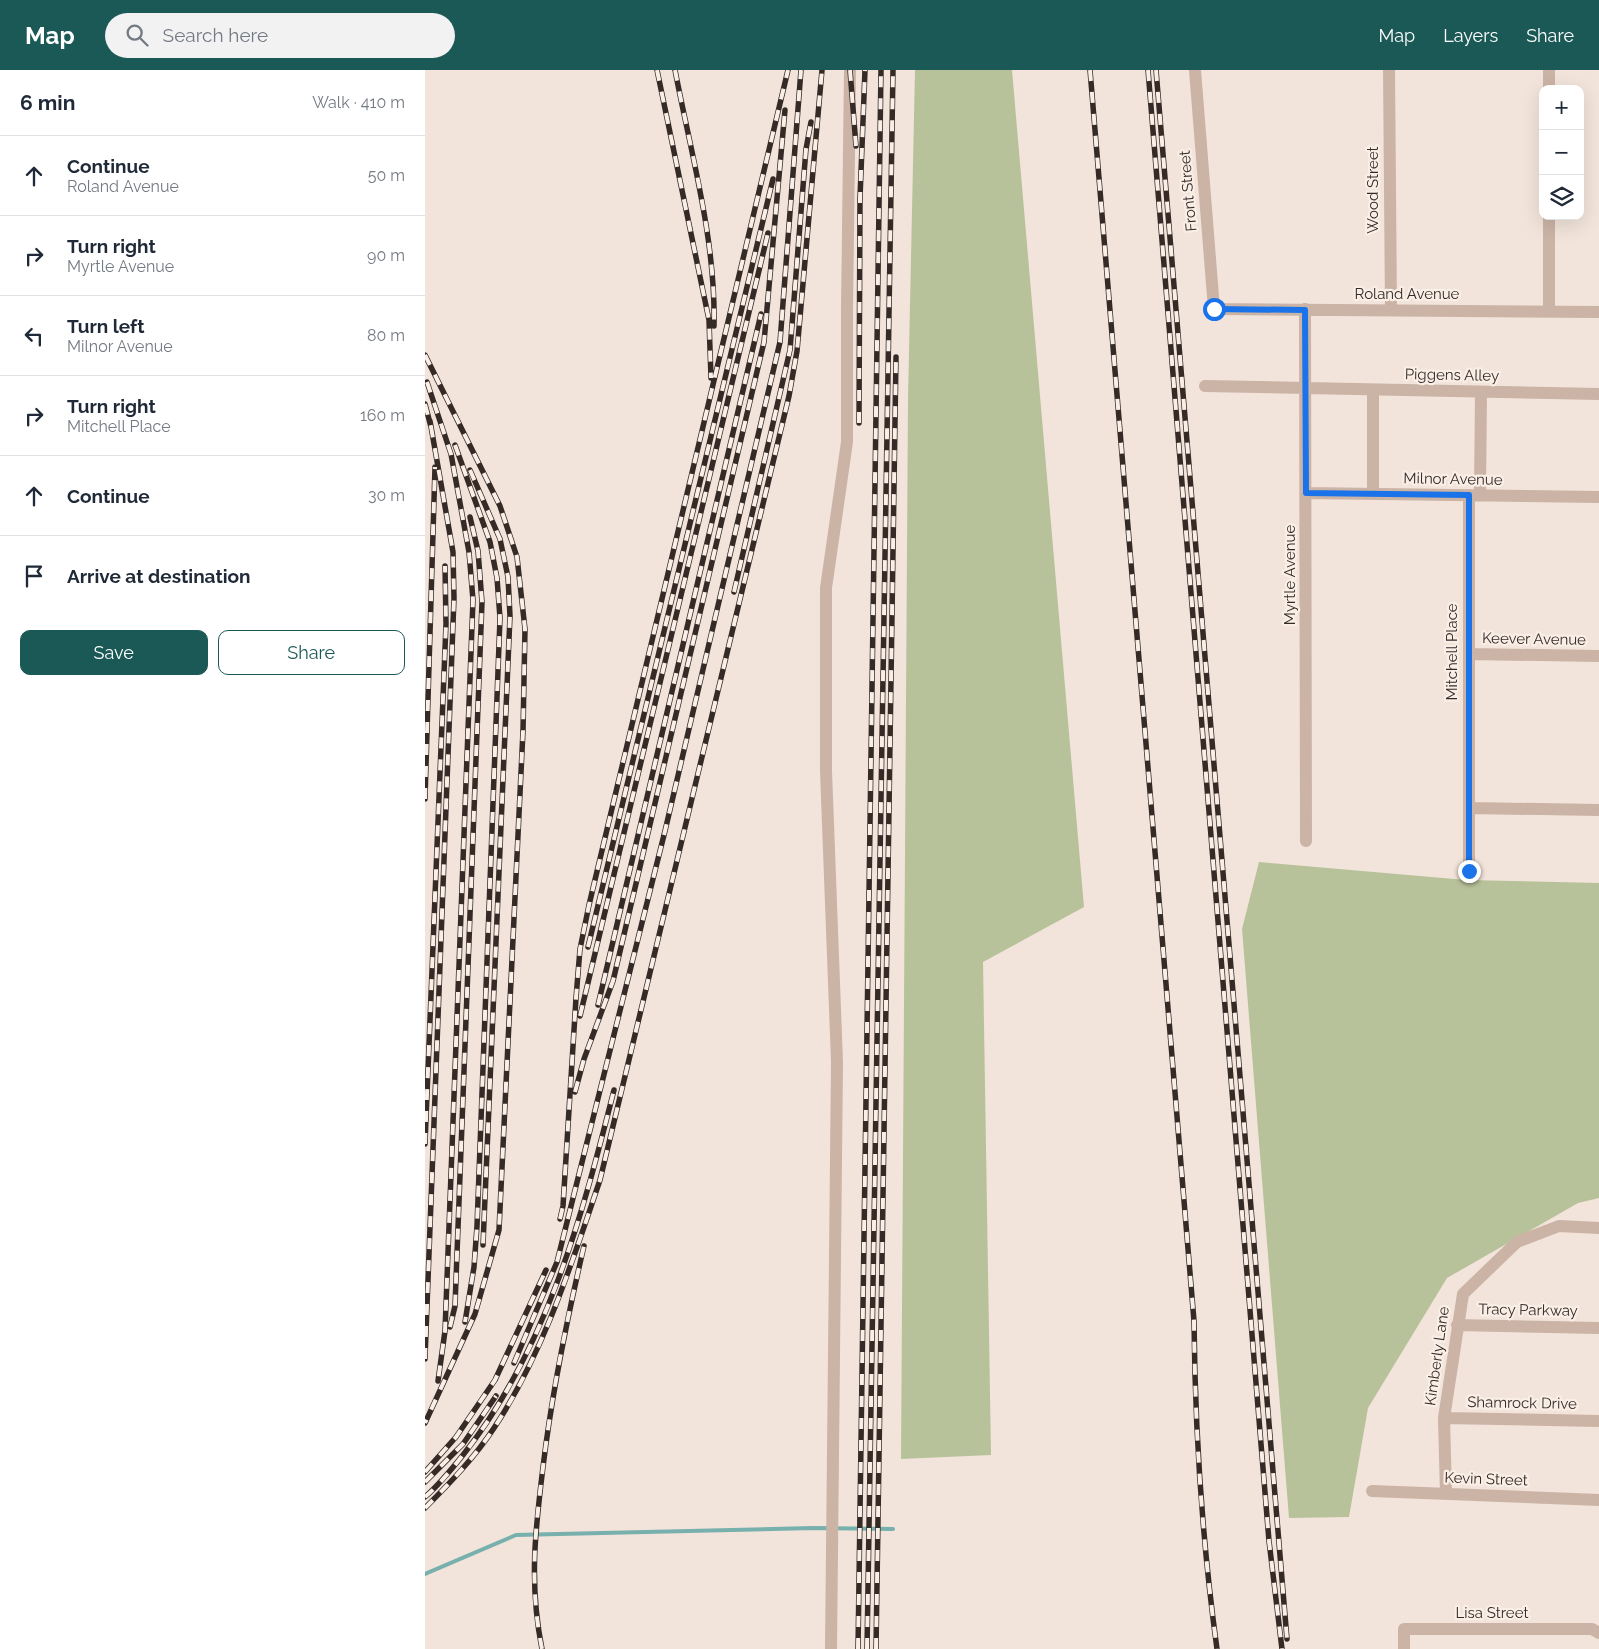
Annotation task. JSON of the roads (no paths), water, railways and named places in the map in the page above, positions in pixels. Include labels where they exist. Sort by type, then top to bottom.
[{"type":"street","points":[[831,1649],[837,1062],[826,771],[827,588],[847,442],[851,70]]},
{"type":"street","name":"Front Street","points":[[1195,70],[1214,309]]},
{"type":"street","name":"Wood Street","points":[[1389,70],[1391,310]]},
{"type":"street","points":[[1549,70],[1549,85]]},
{"type":"street","points":[[1549,220],[1549,311]]},
{"type":"street","name":"Roland Avenue","points":[[1214,309],[1599,312]]},
{"type":"street","name":"Myrtle Avenue","points":[[1305,310],[1306,841]]},
{"type":"street","name":"Piggens Alley","points":[[1205,386],[1599,394]]},
{"type":"street","points":[[1373,390],[1373,494]]},
{"type":"street","name":"Mitchell Place","points":[[1469,871],[1469,654],[1474,495],[1481,392]]},
{"type":"street","name":"Milnor Avenue","points":[[1306,493],[1599,496]]},
{"type":"street","name":"Keever Avenue","points":[[1469,654],[1599,656]]},
{"type":"street","points":[[1469,808],[1599,810]]},
{"type":"street","name":"Kimberly Lane","points":[[1446,1494],[1444,1418],[1463,1294],[1517,1242],[1559,1226],[1599,1228]]},
{"type":"street","name":"Tracy Parkway","points":[[1457,1324],[1599,1328]]},
{"type":"street","name":"Shamrock Drive","points":[[1444,1418],[1599,1421]]},
{"type":"street","name":"Kevin Street","points":[[1372,1491],[1599,1500]]},
{"type":"street","name":"Lisa Street","points":[[1404,1649],[1404,1628],[1592,1630],[1599,1633]]},
{"type":"waterway","points":[[425,1574],[516,1535],[813,1528],[893,1529]]},
{"type":"railway","points":[[657,70],[709,320],[711,378]]},
{"type":"railway","points":[[675,70],[707,229],[714,294],[714,326]]},
{"type":"railway","points":[[560,1219],[563,1206],[580,949],[788,70]]},
{"type":"railway","points":[[514,1363],[557,1262],[665,831],[780,342],[801,70]]},
{"type":"railway","points":[[425,1508],[479,1449],[512,1399],[528,1369],[555,1307],[600,1180],[789,396],[797,351],[822,70]]},
{"type":"railway","points":[[850,70],[856,146]]},
{"type":"railway","points":[[859,423],[860,198],[865,70]]},
{"type":"railway","points":[[858,1649],[881,70]]},
{"type":"railway","points":[[867,1649],[893,70]]},
{"type":"railway","points":[[1090,70],[1194,1321],[1196,1403],[1203,1526],[1217,1649]]},
{"type":"railway","points":[[1148,70],[1269,1541],[1282,1649]]},
{"type":"railway","points":[[1156,70],[1287,1639]]},
{"type":"railway","points":[[575,1092],[584,1059],[613,981],[764,342],[785,110]]},
{"type":"railway","points":[[734,592],[790,350],[806,149],[811,122]]},
{"type":"railway","points":[[588,947],[773,179]]},
{"type":"railway","points":[[580,1016],[768,233]]},
{"type":"railway","points":[[598,1005],[761,314]]},
{"type":"railway","points":[[425,355],[500,506],[517,557],[525,629],[523,731],[499,1230],[475,1314],[425,1423]]},
{"type":"railway","points":[[876,1649],[896,357]]},
{"type":"railway","points":[[427,382],[451,454],[469,552],[473,600],[445,1331],[438,1381]]},
{"type":"railway","points":[[425,404],[431,427]]},
{"type":"railway","points":[[425,1359],[454,598],[453,552],[430,421]]},
{"type":"railway","points":[[455,445],[490,542],[497,578],[500,618],[477,1226],[474,1267],[465,1322]]},
{"type":"railway","points":[[425,799],[435,467]]},
{"type":"railway","points":[[470,470],[500,539],[508,577],[510,616],[483,1245]]},
{"type":"railway","points":[[450,1327],[455,1306],[482,602],[478,551],[470,517]]},
{"type":"railway","points":[[425,1144],[446,624],[445,566]]},
{"type":"railway","points":[[425,1497],[463,1455],[492,1415],[517,1372],[539,1327],[558,1281],[574,1234],[589,1186],[614,1090]]},
{"type":"railway","points":[[542,1649],[534,1580],[538,1514],[555,1383],[584,1246]]},
{"type":"railway","points":[[425,1472],[456,1437],[495,1380],[546,1270]]},
{"type":"railway","points":[[425,1482],[463,1444],[496,1396]]}]
